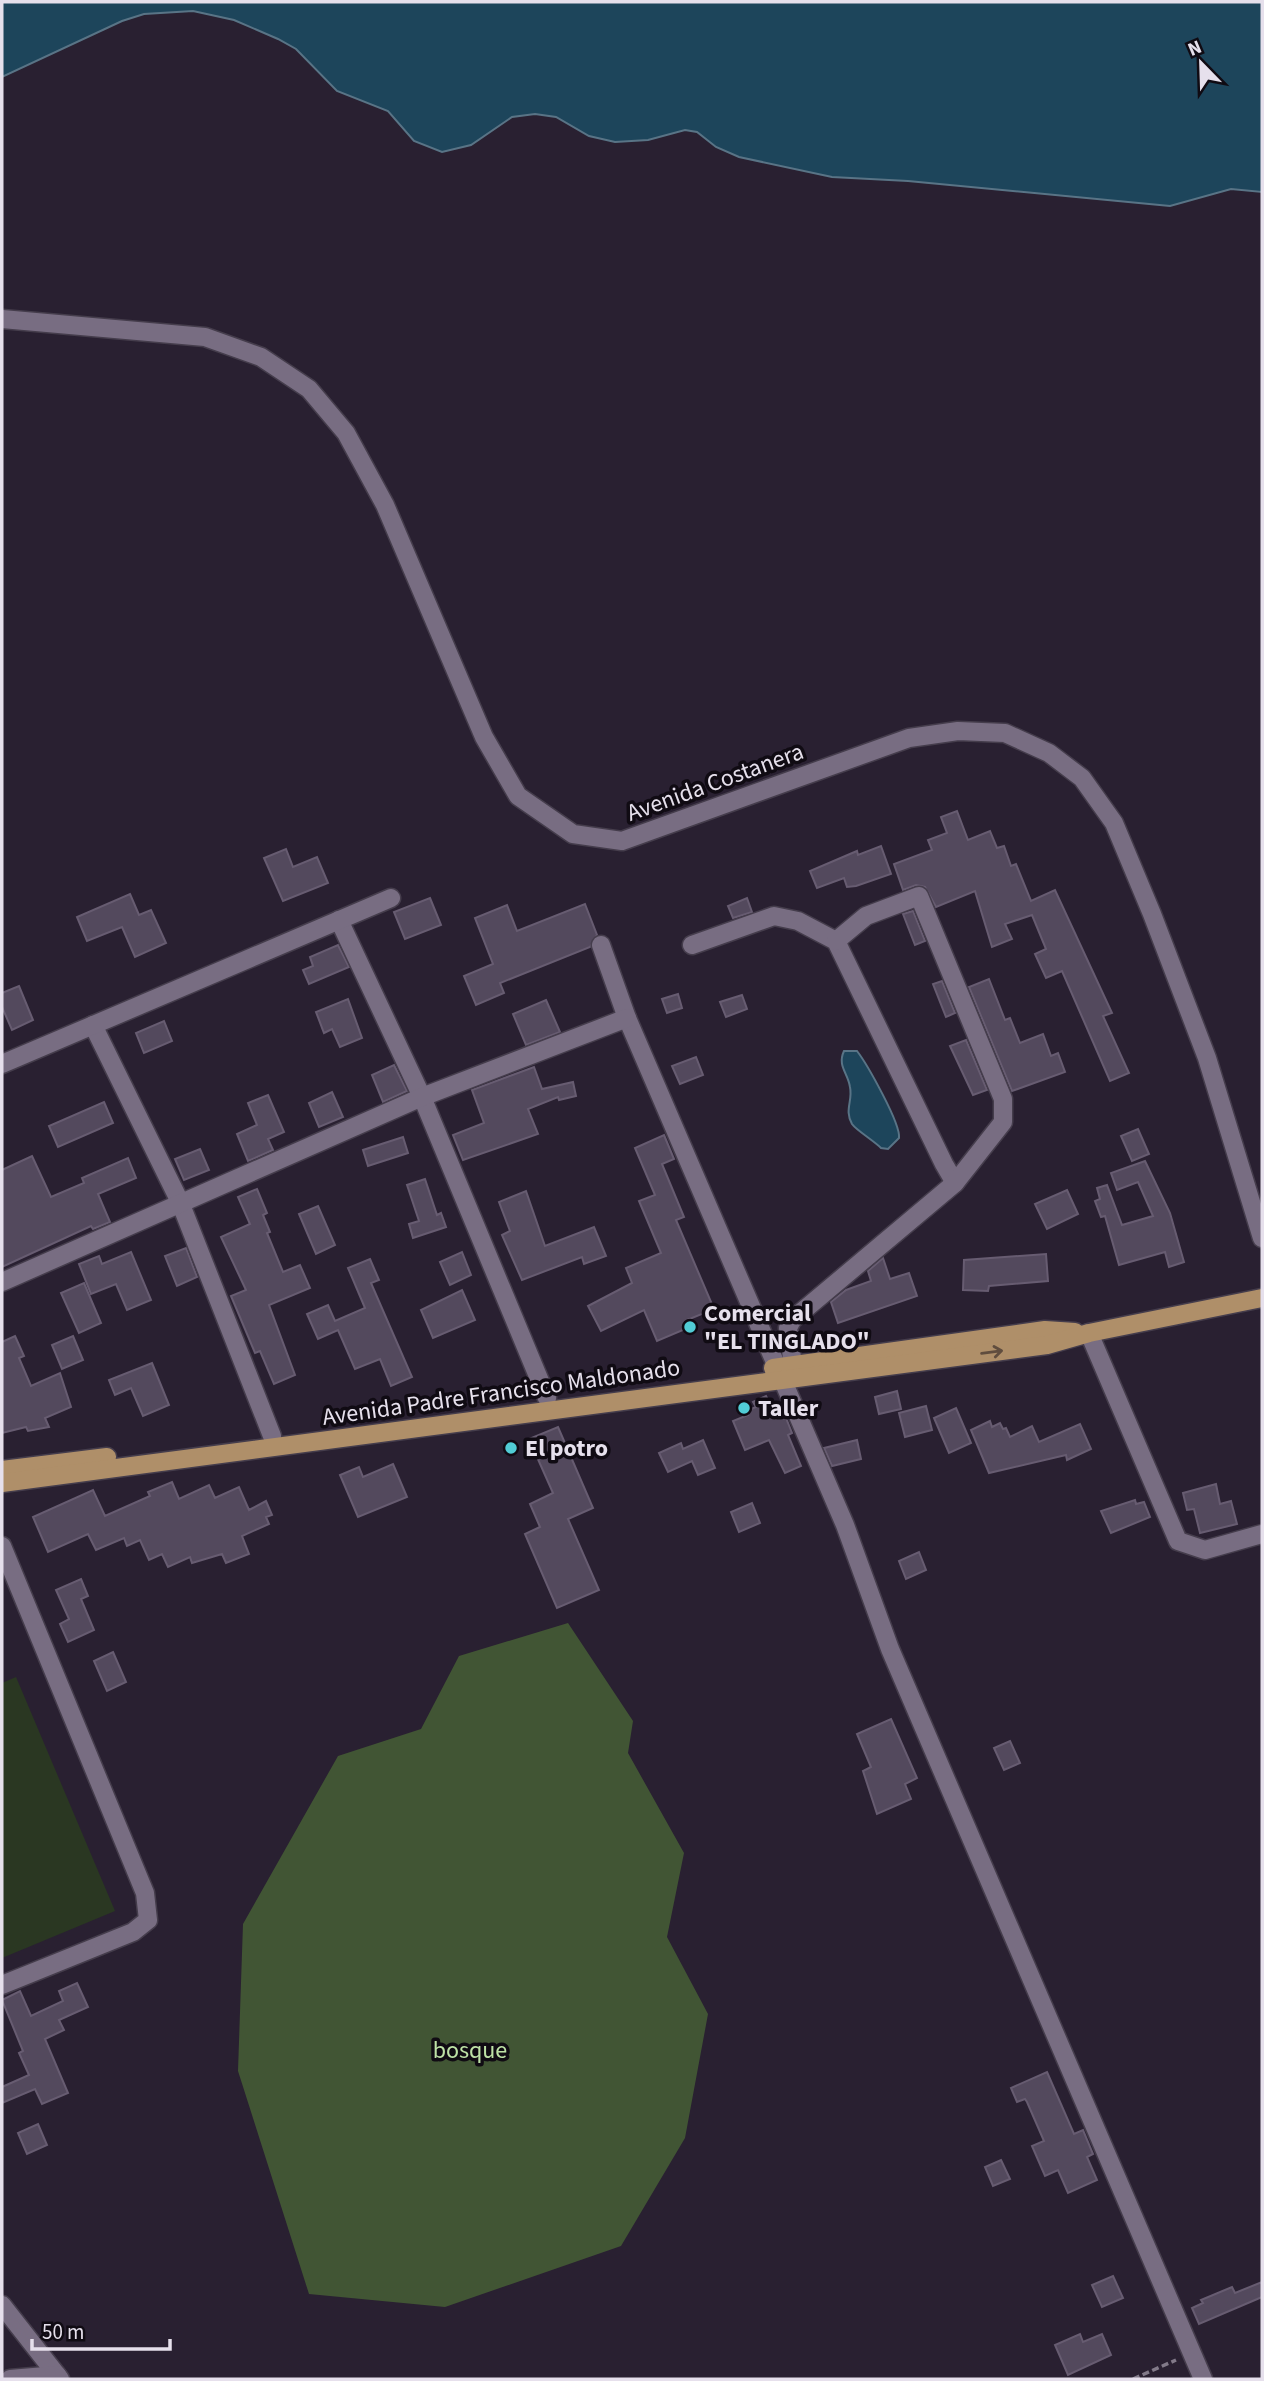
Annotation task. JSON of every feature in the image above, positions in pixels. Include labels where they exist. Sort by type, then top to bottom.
[{"type":"main road","name":"Avenida Padre Francisco Maldonado","points":[[2,1483],[1045,1330],[1089,1333],[1262,1298]]},
{"type":"main road","name":"Avenida Padre Francisco Maldonado","points":[[2,1470],[547,1398],[784,1370]]},
{"type":"street","name":"Avenida Costanera","points":[[2,320],[205,337],[261,357],[309,389],[346,433],[385,505],[484,737],[518,796],[544,817],[573,834],[622,841],[909,738],[958,731],[1005,733],[1049,753],[1082,778],[1114,823],[1207,1058],[1262,1238]]},
{"type":"street","points":[[784,1370],[788,1328],[792,1320],[956,1182],[1003,1122],[1003,1099],[919,896],[866,916],[836,941]]},
{"type":"street","points":[[2,1064],[391,898]]},
{"type":"street","points":[[692,945],[774,916],[798,921],[836,941],[944,1164],[956,1182]]},
{"type":"street","points":[[339,920],[422,1097],[547,1398]]},
{"type":"street","points":[[601,945],[627,1018],[784,1370],[890,1649],[1203,2379]]},
{"type":"street","points":[[2,1282],[422,1097],[627,1018]]},
{"type":"street","points":[[93,1025],[180,1202],[272,1436]]},
{"type":"street","points":[[1089,1333],[1178,1541],[1205,1550],[1262,1534]]},
{"type":"street","points":[[2,1546],[145,1893],[148,1920],[133,1932],[2,1985]]},
{"type":"street","points":[[2,2305],[59,2377]]},
{"type":"street","points":[[10,2379],[59,2377]]},
{"type":"path","points":[[1133,2379],[1193,2353]]},
{"type":"green space","name":"bosque","points":[[568,1623],[633,1721],[628,1753],[684,1853],[667,1937],[708,2014],[685,2138],[621,2246],[445,2307],[309,2294],[238,2071],[243,1924],[338,1756],[421,1729],[459,1656]]},
{"type":"green space","points":[[16,1677],[115,1911],[2,1958],[2,1683]]},
{"type":"water","points":[[2,2],[1262,2],[1262,192],[1231,189],[1170,206],[908,181],[832,177],[739,157],[716,147],[697,132],[685,130],[648,140],[615,142],[589,136],[556,117],[535,114],[512,117],[471,145],[442,152],[414,141],[388,111],[337,91],[296,49],[234,20],[193,11],[144,14],[122,21],[2,77]]},
{"type":"water","points":[[844,1051],[857,1051],[895,1120],[899,1138],[888,1149],[881,1148],[852,1124],[849,1114],[850,1087],[842,1065]]},
{"type":"building","points":[[957,811],[968,840],[990,831],[997,848],[1004,846],[1011,866],[1016,864],[1031,901],[1055,890],[1112,1013],[1103,1016],[1129,1073],[1110,1081],[1062,971],[1046,978],[1035,954],[1046,949],[1032,915],[1005,924],[1012,939],[992,947],[975,891],[936,907],[925,887],[916,885],[903,890],[894,864],[932,850],[928,840],[947,833],[941,817]]},
{"type":"building","points":[[881,846],[891,874],[856,886],[847,887],[844,878],[817,888],[810,871],[857,851],[858,855]]},
{"type":"building","points":[[286,849],[293,867],[317,857],[328,883],[283,901],[264,858]]},
{"type":"building","points":[[130,894],[139,915],[151,910],[166,943],[135,957],[122,927],[87,941],[77,917]]},
{"type":"building","points":[[430,898],[441,925],[405,939],[394,912]]},
{"type":"building","points":[[747,898],[752,912],[733,918],[728,906]]},
{"type":"building","points":[[585,904],[597,935],[590,947],[500,983],[504,993],[476,1005],[464,976],[493,964],[475,918],[507,905],[517,931]]},
{"type":"building","points":[[913,911],[925,941],[915,945],[903,914]]},
{"type":"building","points":[[338,945],[349,967],[309,984],[303,970],[313,966],[310,957]]},
{"type":"building","points":[[989,979],[1005,1020],[1010,1018],[1020,1043],[1043,1034],[1051,1056],[1058,1053],[1065,1072],[1012,1091],[969,987]]},
{"type":"building","points":[[942,981],[955,1013],[946,1017],[933,984]]},
{"type":"building","points":[[19,986],[33,1020],[12,1030],[2,1007],[2,993]]},
{"type":"building","points":[[678,994],[682,1008],[667,1013],[662,999]]},
{"type":"building","points":[[742,995],[747,1009],[726,1017],[720,1002]]},
{"type":"building","points":[[348,999],[362,1038],[340,1047],[332,1029],[324,1033],[316,1012]]},
{"type":"building","points":[[546,1000],[560,1032],[526,1045],[513,1014]]},
{"type":"building","points":[[164,1021],[172,1041],[144,1053],[136,1033]]},
{"type":"building","points":[[966,1040],[987,1090],[973,1095],[950,1046]]},
{"type":"building","points":[[696,1057],[703,1075],[680,1084],[672,1066]]},
{"type":"building","points":[[394,1065],[407,1091],[383,1102],[372,1075]]},
{"type":"building","points":[[534,1067],[542,1089],[573,1082],[576,1096],[559,1100],[558,1097],[528,1109],[538,1134],[463,1160],[453,1135],[484,1123],[472,1090]]},
{"type":"building","points":[[332,1092],[343,1117],[319,1127],[309,1103]]},
{"type":"building","points":[[268,1095],[284,1132],[268,1139],[273,1150],[248,1161],[237,1134],[257,1125],[248,1103]]},
{"type":"building","points":[[104,1102],[113,1123],[58,1147],[49,1126]]},
{"type":"building","points":[[1138,1129],[1149,1154],[1132,1161],[1121,1136]]},
{"type":"building","points":[[664,1135],[674,1159],[662,1164],[684,1217],[676,1220],[714,1309],[687,1320],[690,1327],[657,1341],[644,1310],[601,1331],[588,1306],[632,1283],[626,1268],[661,1253],[639,1201],[655,1195],[635,1148]]},
{"type":"building","points":[[403,1137],[408,1153],[368,1166],[363,1150]]},
{"type":"building","points":[[200,1149],[209,1170],[184,1180],[175,1159]]},
{"type":"building","points":[[32,1156],[51,1197],[84,1183],[82,1178],[128,1158],[136,1178],[98,1194],[110,1222],[93,1229],[91,1226],[2,1267],[2,1170]]},
{"type":"building","points":[[1145,1161],[1170,1213],[1184,1262],[1169,1267],[1165,1252],[1119,1265],[1105,1216],[1101,1217],[1095,1201],[1100,1199],[1097,1188],[1107,1185],[1122,1225],[1153,1216],[1138,1182],[1117,1190],[1111,1173]]},
{"type":"building","points":[[425,1179],[437,1215],[441,1213],[446,1227],[413,1238],[409,1224],[419,1221],[407,1185]]},
{"type":"building","points":[[257,1189],[267,1213],[263,1215],[270,1232],[267,1233],[283,1272],[300,1265],[310,1288],[269,1305],[295,1375],[274,1384],[260,1351],[255,1353],[231,1296],[246,1290],[221,1237],[250,1224],[238,1197]]},
{"type":"building","points":[[1067,1190],[1078,1214],[1047,1229],[1035,1204]]},
{"type":"building","points":[[526,1191],[545,1246],[594,1227],[606,1256],[584,1264],[582,1257],[522,1280],[502,1235],[510,1231],[499,1202]]},
{"type":"building","points":[[318,1206],[335,1245],[316,1254],[299,1214]]},
{"type":"building","points":[[186,1248],[197,1277],[177,1286],[165,1256]]},
{"type":"building","points":[[131,1252],[151,1300],[127,1310],[116,1284],[91,1294],[79,1264],[99,1256],[102,1264]]},
{"type":"building","points":[[462,1252],[471,1275],[450,1285],[440,1262]]},
{"type":"building","points":[[1046,1254],[1048,1281],[989,1286],[988,1291],[963,1290],[964,1260]]},
{"type":"building","points":[[883,1258],[890,1279],[909,1273],[917,1296],[838,1323],[831,1302],[846,1290],[871,1281],[868,1271]]},
{"type":"building","points":[[370,1259],[379,1280],[371,1283],[412,1377],[391,1386],[380,1359],[355,1369],[338,1330],[318,1339],[307,1314],[328,1305],[335,1321],[365,1308],[348,1268]]},
{"type":"building","points":[[84,1283],[101,1323],[79,1333],[61,1293]]},
{"type":"building","points":[[462,1290],[475,1320],[433,1338],[421,1310]]},
{"type":"building","points":[[15,1336],[24,1356],[19,1358],[31,1386],[60,1373],[71,1407],[45,1418],[49,1427],[28,1431],[26,1427],[2,1433],[2,1342]]},
{"type":"building","points":[[73,1336],[83,1360],[62,1369],[52,1345]]},
{"type":"building","points":[[152,1363],[169,1405],[143,1416],[131,1388],[115,1395],[109,1380]]},
{"type":"building","points":[[897,1391],[901,1409],[879,1414],[875,1397]]},
{"type":"building","points":[[766,1396],[773,1410],[779,1407],[784,1413],[792,1433],[788,1435],[801,1466],[785,1473],[769,1440],[745,1450],[733,1421],[748,1415],[746,1411],[756,1407],[753,1402]]},
{"type":"building","points":[[926,1406],[932,1430],[905,1437],[899,1413]]},
{"type":"building","points":[[956,1408],[971,1443],[949,1453],[934,1418]]},
{"type":"building","points":[[990,1421],[992,1427],[1000,1423],[1010,1437],[1032,1426],[1039,1442],[1080,1424],[1091,1449],[1067,1460],[1066,1455],[989,1473],[971,1430]]},
{"type":"building","points":[[558,1427],[593,1508],[568,1519],[599,1590],[557,1608],[525,1534],[540,1527],[530,1504],[553,1493],[529,1439]]},
{"type":"building","points":[[703,1440],[715,1468],[698,1475],[692,1461],[668,1472],[659,1453],[681,1443],[683,1449]]},
{"type":"building","points":[[857,1440],[861,1459],[832,1466],[824,1448]]},
{"type":"building","points":[[393,1464],[407,1497],[358,1517],[340,1475],[359,1467],[363,1477]]},
{"type":"building","points":[[172,1482],[179,1499],[209,1485],[215,1498],[239,1487],[249,1510],[266,1501],[272,1515],[266,1517],[269,1524],[242,1536],[249,1554],[226,1563],[222,1554],[192,1563],[190,1557],[168,1567],[162,1554],[149,1560],[140,1540],[127,1546],[124,1538],[96,1550],[88,1534],[48,1552],[33,1517],[93,1490],[105,1516],[150,1496],[148,1492]]},
{"type":"building","points":[[1216,1484],[1220,1504],[1231,1501],[1237,1524],[1200,1533],[1194,1509],[1187,1510],[1183,1493]]},
{"type":"building","points":[[1135,1500],[1136,1504],[1144,1502],[1150,1517],[1111,1533],[1101,1511]]},
{"type":"building","points":[[752,1503],[760,1523],[739,1532],[731,1512]]},
{"type":"building","points":[[919,1552],[926,1570],[906,1579],[899,1561]]},
{"type":"building","points":[[81,1579],[88,1596],[81,1599],[94,1630],[68,1642],[60,1624],[69,1619],[56,1590]]},
{"type":"building","points":[[113,1652],[126,1682],[107,1691],[94,1661]]},
{"type":"building","points":[[891,1719],[917,1778],[905,1784],[911,1799],[877,1814],[863,1771],[871,1767],[857,1734]]},
{"type":"building","points":[[1010,1741],[1020,1763],[1004,1770],[994,1748]]},
{"type":"building","points":[[77,1983],[88,2007],[59,2020],[64,2030],[45,2039],[68,2093],[42,2104],[35,2089],[2,2103],[2,2087],[29,2075],[19,2053],[23,2051],[2,2000],[20,1991],[31,2016],[63,2001],[59,1991]]},
{"type":"building","points":[[1047,2072],[1074,2134],[1083,2130],[1093,2154],[1087,2157],[1097,2180],[1068,2193],[1058,2170],[1045,2176],[1032,2146],[1044,2141],[1027,2102],[1025,2099],[1017,2102],[1011,2088]]},
{"type":"building","points":[[38,2124],[47,2145],[27,2154],[18,2133]]},
{"type":"building","points":[[1001,2160],[1010,2179],[993,2186],[985,2167]]},
{"type":"building","points":[[1113,2276],[1123,2298],[1102,2307],[1092,2285]]},
{"type":"building","points":[[1262,2282],[1262,2297],[1199,2324],[1192,2308],[1203,2303],[1201,2300],[1232,2287],[1235,2293]]},
{"type":"building","points":[[1080,2334],[1083,2342],[1102,2334],[1111,2355],[1068,2375],[1055,2345]]},
{"type":"place","name":"Comercial \"EL TINGLADO\"","points":[[690,1327]]},
{"type":"place","name":"Taller","points":[[744,1408]]},
{"type":"place","name":"El potro","points":[[511,1448]]}]
